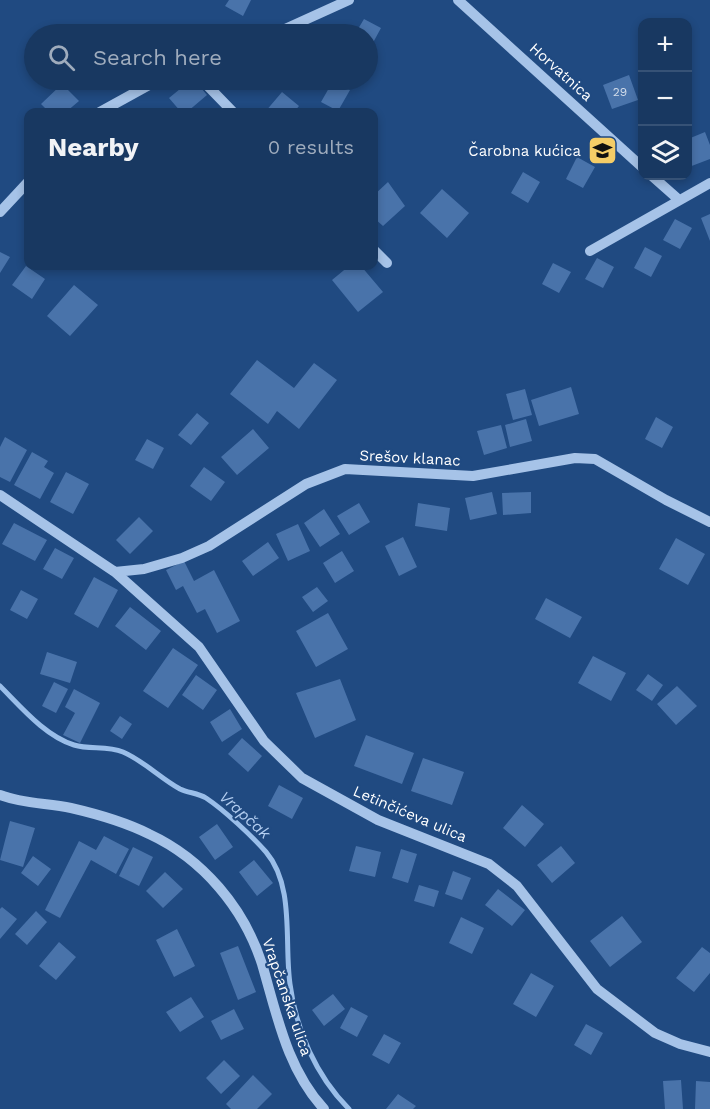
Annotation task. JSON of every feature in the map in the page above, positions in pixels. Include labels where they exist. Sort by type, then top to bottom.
[{"type":"street","points":[[296,24],[349,0]]},
{"type":"street","name":"Horvatnica","points":[[458,0],[638,163]]},
{"type":"street","points":[[106,108],[140,90]]},
{"type":"street","points":[[211,90],[228,108]]},
{"type":"street","points":[[657,180],[678,199]]},
{"type":"street","points":[[590,251],[678,199],[710,183]]},
{"type":"street","points":[[0,212],[24,186]]},
{"type":"street","points":[[378,254],[387,263]]},
{"type":"street","name":"Srešov klanac","points":[[115,572],[144,569],[182,558],[209,546],[306,484],[345,469],[473,476],[575,458],[595,459],[666,500],[710,522]]},
{"type":"street","name":"Letinčićeva ulica","points":[[0,495],[115,572],[200,647],[264,741],[302,778],[378,820],[489,864],[517,886],[597,989],[655,1033],[680,1044],[710,1052]]},
{"type":"street","name":"Vrapčanska ulica","points":[[0,795],[38,804],[70,807],[115,820],[150,834],[202,869],[238,912],[251,937],[293,1064],[324,1109]]},
{"type":"building","points":[[229,0],[251,0],[243,16],[225,6]]},
{"type":"building","points":[[364,19],[373,24],[361,24]]},
{"type":"building","points":[[629,75],[638,100],[612,109],[603,85]]},
{"type":"building","points":[[56,90],[68,90],[79,101],[71,108],[45,108],[41,104]]},
{"type":"building","points":[[179,90],[203,90],[207,95],[192,108],[178,108],[169,98]]},
{"type":"building","points":[[328,90],[350,90],[340,108],[332,108],[321,102]]},
{"type":"building","points":[[282,92],[299,106],[297,108],[268,108]]},
{"type":"building","points":[[705,132],[710,145],[710,159],[692,166],[692,137]]},
{"type":"building","points":[[577,157],[595,167],[583,188],[566,179]]},
{"type":"building","points":[[523,172],[540,182],[528,203],[511,193]]},
{"type":"building","points":[[388,182],[405,206],[383,226],[378,222],[378,191]]},
{"type":"building","points":[[442,189],[469,213],[447,238],[420,213]]},
{"type":"building","points":[[710,214],[710,241],[701,218]]},
{"type":"building","points":[[675,219],[692,228],[680,249],[663,240]]},
{"type":"building","points":[[645,247],[662,256],[651,277],[634,268]]},
{"type":"building","points":[[0,252],[10,257],[0,273]]},
{"type":"building","points":[[597,258],[614,267],[603,288],[585,279]]},
{"type":"building","points":[[553,263],[571,272],[559,293],[542,284]]},
{"type":"building","points":[[24,269],[32,270],[45,279],[32,299],[12,285]]},
{"type":"building","points":[[344,270],[364,270],[383,292],[358,312],[332,280]]},
{"type":"building","points":[[74,285],[98,305],[70,336],[47,316]]},
{"type":"building","points":[[257,360],[294,388],[314,363],[337,380],[299,429],[277,411],[268,424],[230,394]]},
{"type":"building","points":[[571,387],[579,414],[539,426],[531,400]]},
{"type":"building","points":[[525,389],[532,415],[513,420],[506,394]]},
{"type":"building","points":[[197,413],[209,423],[191,445],[178,435]]},
{"type":"building","points":[[656,417],[673,427],[662,448],[645,439]]},
{"type":"building","points":[[526,419],[532,441],[510,447],[505,425]]},
{"type":"building","points":[[501,425],[507,448],[484,455],[477,431]]},
{"type":"building","points":[[253,429],[269,448],[237,475],[221,457]]},
{"type":"building","points":[[5,437],[27,450],[10,482],[0,477],[0,447]]},
{"type":"building","points":[[147,439],[164,448],[153,469],[135,460]]},
{"type":"building","points":[[32,452],[48,461],[44,467],[54,473],[40,499],[14,485]]},
{"type":"building","points":[[204,467],[225,482],[211,501],[190,486]]},
{"type":"building","points":[[66,472],[89,484],[73,514],[50,502]]},
{"type":"building","points":[[492,492],[497,514],[470,520],[465,498]]},
{"type":"building","points":[[531,492],[531,513],[503,515],[502,493]]},
{"type":"building","points":[[359,503],[370,522],[349,535],[337,516]]},
{"type":"building","points":[[418,503],[450,508],[447,531],[415,526]]},
{"type":"building","points":[[324,509],[340,534],[320,547],[304,523]]},
{"type":"building","points":[[139,517],[153,531],[130,554],[116,540]]},
{"type":"building","points":[[14,523],[47,540],[35,561],[2,544]]},
{"type":"building","points":[[298,524],[310,551],[288,561],[276,534]]},
{"type":"building","points":[[403,537],[417,567],[399,576],[385,546]]},
{"type":"building","points":[[676,538],[705,554],[688,585],[659,569]]},
{"type":"building","points":[[268,542],[279,558],[253,576],[242,561]]},
{"type":"building","points":[[55,548],[74,558],[62,579],[43,569]]},
{"type":"building","points":[[342,551],[354,571],[335,583],[323,563]]},
{"type":"building","points":[[184,561],[194,581],[214,570],[240,621],[217,633],[205,609],[197,613],[183,586],[176,590],[166,570]]},
{"type":"building","points":[[94,577],[118,590],[98,628],[74,614]]},
{"type":"building","points":[[317,587],[328,601],[313,612],[302,597]]},
{"type":"building","points":[[21,590],[38,599],[27,619],[10,610]]},
{"type":"building","points":[[546,598],[582,617],[570,638],[535,619]]},
{"type":"building","points":[[130,607],[161,631],[146,650],[115,626]]},
{"type":"building","points":[[328,613],[348,649],[316,667],[296,631]]},
{"type":"building","points":[[173,648],[198,665],[168,708],[143,691]]},
{"type":"building","points":[[47,652],[77,662],[70,683],[40,674]]},
{"type":"building","points":[[593,656],[626,673],[611,701],[578,683]]},
{"type":"building","points":[[648,674],[663,685],[652,701],[636,690]]},
{"type":"building","points":[[196,675],[217,690],[203,710],[182,695]]},
{"type":"building","points":[[340,679],[356,720],[315,738],[296,693]]},
{"type":"building","points":[[54,682],[68,689],[56,713],[42,706]]},
{"type":"building","points":[[677,686],[697,706],[676,725],[657,704]]},
{"type":"building","points":[[74,689],[100,703],[80,743],[63,735],[75,713],[65,707]]},
{"type":"building","points":[[230,709],[242,729],[222,742],[210,722]]},
{"type":"building","points":[[120,716],[132,724],[122,739],[110,731]]},
{"type":"building","points":[[366,735],[414,753],[402,784],[354,766]]},
{"type":"building","points":[[242,738],[262,756],[248,772],[228,754]]},
{"type":"building","points":[[423,758],[464,772],[452,805],[411,791]]},
{"type":"building","points":[[279,785],[303,798],[292,819],[268,806]]},
{"type":"building","points":[[522,805],[544,824],[525,847],[503,828]]},
{"type":"building","points":[[10,821],[35,828],[23,867],[0,860]]},
{"type":"building","points":[[217,824],[233,847],[215,860],[199,837]]},
{"type":"building","points":[[104,836],[129,849],[116,874],[91,860],[60,918],[45,910],[79,841],[96,850]]},
{"type":"building","points":[[356,846],[381,852],[375,877],[349,871]]},
{"type":"building","points":[[561,846],[575,863],[552,883],[537,865]]},
{"type":"building","points":[[133,847],[153,857],[139,886],[119,876]]},
{"type":"building","points":[[401,849],[417,854],[408,883],[392,878]]},
{"type":"building","points":[[33,856],[51,869],[38,886],[21,873]]},
{"type":"building","points":[[254,860],[273,883],[257,896],[239,872]]},
{"type":"building","points":[[453,871],[471,878],[462,900],[445,894]]},
{"type":"building","points":[[165,872],[183,889],[163,908],[146,891]]},
{"type":"building","points":[[419,885],[439,891],[434,907],[414,901]]},
{"type":"building","points":[[498,889],[525,910],[512,926],[485,905]]},
{"type":"building","points":[[2,907],[17,919],[0,939],[0,909]]},
{"type":"building","points":[[36,911],[47,922],[27,945],[15,934]]},
{"type":"building","points":[[622,916],[642,942],[610,967],[590,941]]},
{"type":"building","points":[[461,917],[484,928],[472,954],[449,943]]},
{"type":"building","points":[[177,929],[195,966],[174,977],[156,940]]},
{"type":"building","points":[[59,942],[76,957],[56,980],[39,966]]},
{"type":"building","points":[[238,946],[256,992],[238,1000],[220,953]]},
{"type":"building","points":[[702,947],[710,953],[710,973],[694,992],[676,978]]},
{"type":"building","points":[[531,973],[554,986],[536,1017],[513,1004]]},
{"type":"building","points":[[333,994],[345,1009],[324,1026],[312,1010]]},
{"type":"building","points":[[191,997],[204,1017],[180,1032],[166,1012]]},
{"type":"building","points":[[351,1007],[368,1016],[357,1037],[340,1028]]},
{"type":"building","points":[[234,1009],[244,1029],[221,1040],[211,1021]]},
{"type":"building","points":[[586,1024],[603,1033],[591,1055],[574,1045]]},
{"type":"building","points":[[384,1034],[401,1043],[389,1064],[372,1055]]},
{"type":"building","points":[[224,1060],[240,1076],[221,1094],[206,1078]]},
{"type":"building","points":[[253,1075],[272,1094],[257,1109],[231,1109],[226,1104]]},
{"type":"building","points":[[681,1080],[683,1109],[665,1109],[663,1081]]},
{"type":"building","points":[[696,1081],[710,1082],[710,1109],[695,1109]]},
{"type":"building","points":[[398,1094],[416,1106],[413,1109],[386,1109]]},
{"type":"waterway","name":"Vrapčak","points":[[0,686],[43,728],[63,741],[74,745],[123,752],[180,789],[206,798],[238,824],[266,852],[275,866],[285,898],[288,968],[297,1018],[317,1067],[349,1109]]},
{"type":"place","name":"Čarobna kućica","points":[[602,151]]}]
